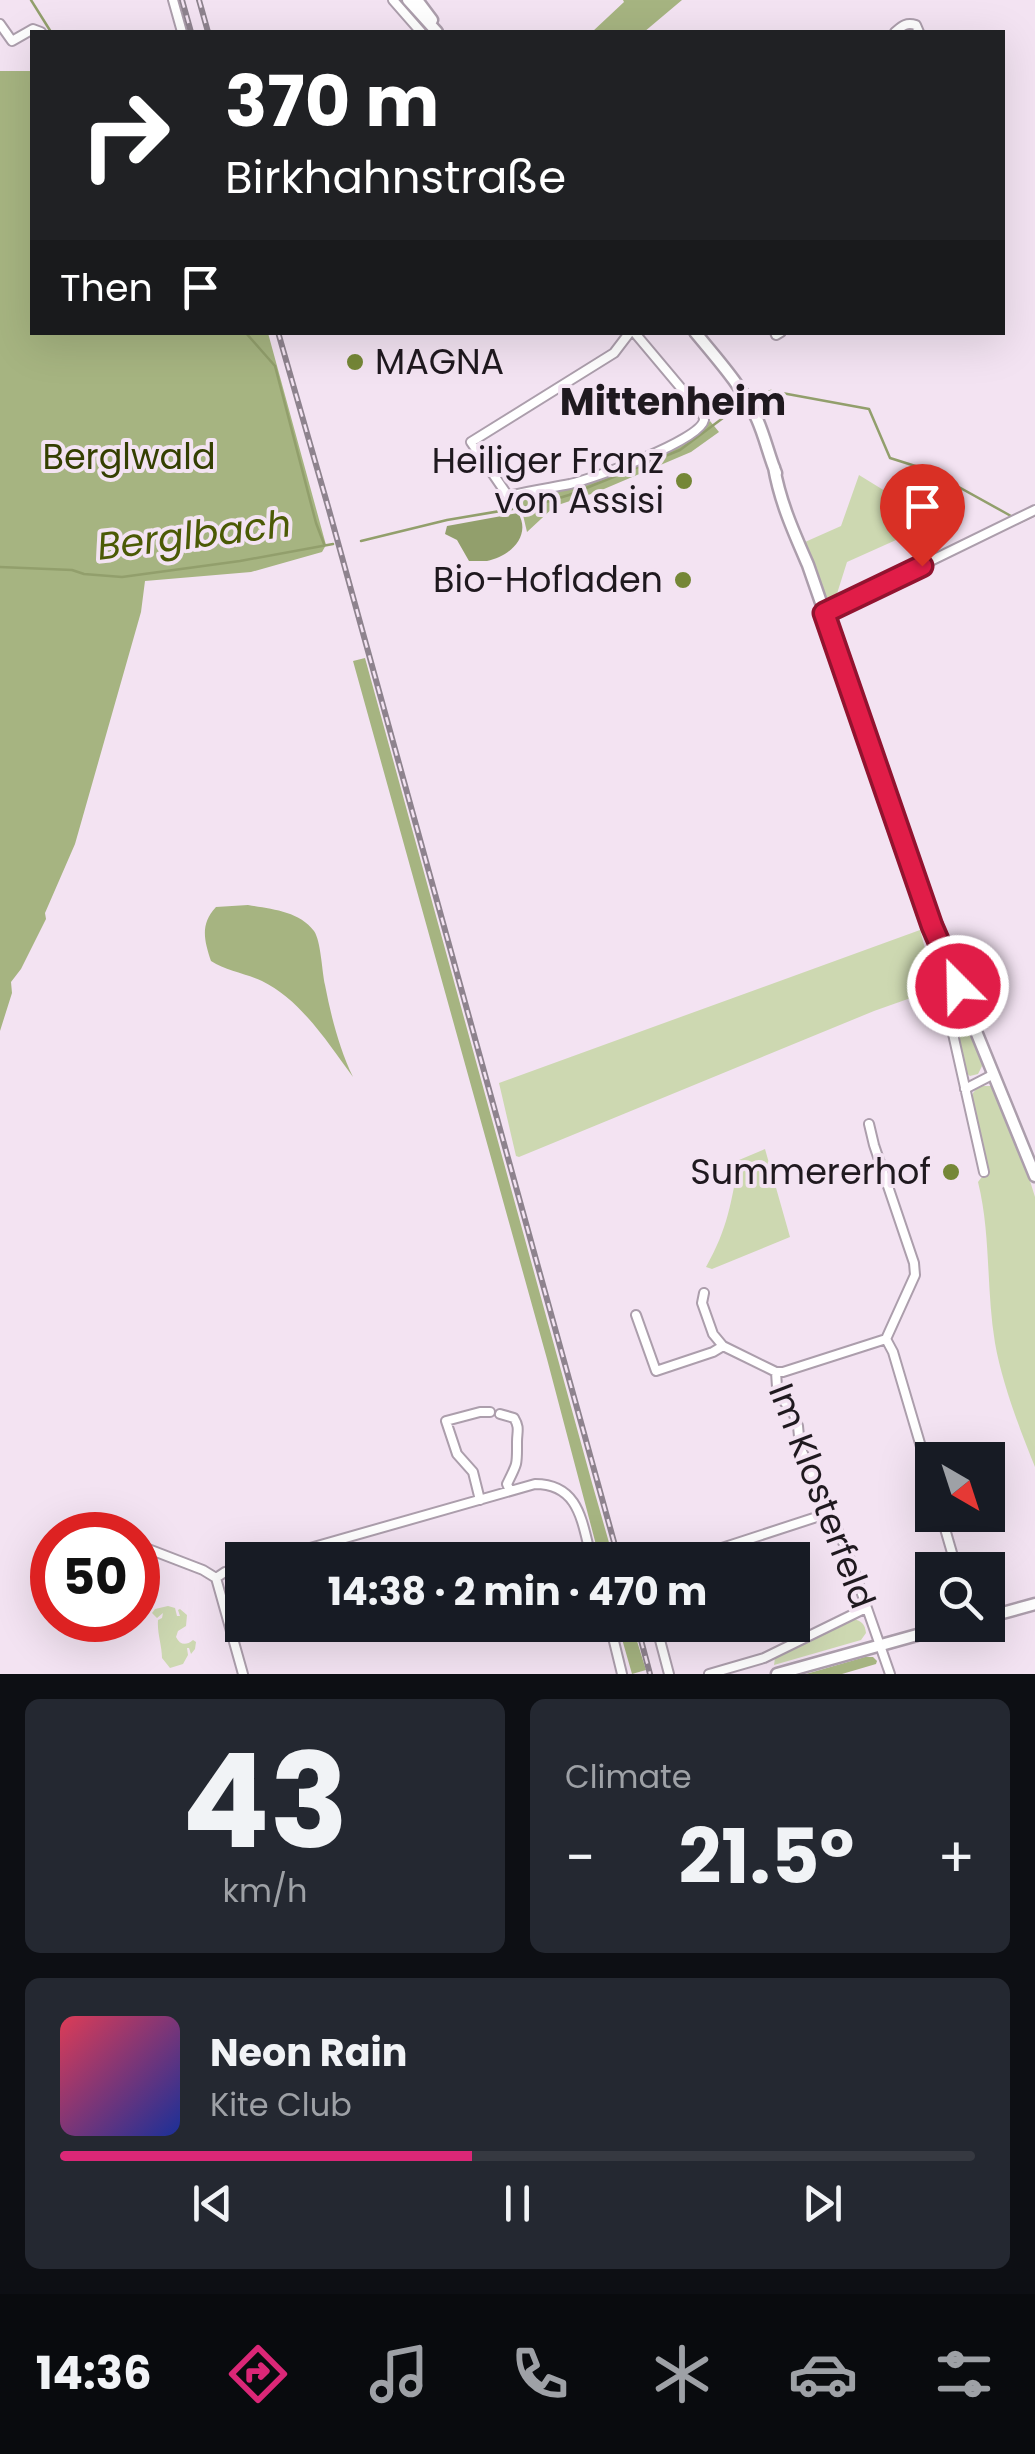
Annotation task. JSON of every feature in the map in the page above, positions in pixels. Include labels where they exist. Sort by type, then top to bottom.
[{"type":"main road","points":[[408,0],[437,30]]},
{"type":"main road","points":[[417,0],[438,30]]},
{"type":"main road","points":[[698,335],[726,369],[757,419],[778,491],[932,926],[1035,1176]]},
{"type":"main road","points":[[1005,1612],[1035,1604]]},
{"type":"main road","points":[[777,1674],[915,1635]]},
{"type":"street","points":[[172,0],[181,30]]},
{"type":"street","points":[[393,0],[419,30]]},
{"type":"street","points":[[897,30],[910,23],[918,30]]},
{"type":"street","points":[[0,24],[12,41],[30,31]]},
{"type":"street","points":[[472,442],[614,353],[629,335]]},
{"type":"street","points":[[472,442],[508,496],[603,475],[687,436],[702,425],[702,413],[635,335]]},
{"type":"street","points":[[472,442],[473,459]]},
{"type":"street","points":[[824,613],[1035,510]]},
{"type":"street","points":[[931,962],[938,967],[984,1172]]},
{"type":"street","points":[[965,1088],[994,1074]]},
{"type":"street","points":[[776,1372],[886,1339],[915,1276],[914,1262],[869,1124]]},
{"type":"street","points":[[636,1315],[656,1371],[723,1346],[713,1334],[702,1303],[704,1293]]},
{"type":"street","points":[[886,1339],[920,1442]]},
{"type":"street","name":"Im Klosterfeld","points":[[723,1346],[776,1372],[782,1400],[794,1415],[800,1446],[853,1567],[890,1674]]},
{"type":"street","points":[[480,1500],[473,1472],[457,1454],[446,1421],[490,1412]]},
{"type":"street","points":[[500,1414],[514,1418],[520,1432],[520,1455],[507,1484],[510,1491]]},
{"type":"street","points":[[332,1542],[535,1484],[548,1484],[574,1500],[587,1542]]},
{"type":"street","points":[[741,1542],[830,1513]]},
{"type":"street","points":[[160,1553],[216,1578],[243,1674]]},
{"type":"street","points":[[216,1578],[225,1572]]},
{"type":"street","points":[[708,1674],[770,1656],[866,1608]]},
{"type":"street","points":[[614,1642],[622,1674]]},
{"type":"street","points":[[661,1642],[669,1674]]},
{"type":"shaded area","points":[[859,475],[885,491],[905,536],[847,562],[835,600],[826,603],[805,542],[841,526]]},
{"type":"shaded area","points":[[518,513],[522,521],[520,537],[511,550],[496,559],[469,561],[457,540],[445,534],[447,526]]},
{"type":"shaded area","points":[[920,930],[936,989],[516,1156],[499,1083]]},
{"type":"shaded area","points":[[943,975],[947,975],[980,1050],[983,1064],[978,1074],[970,1076],[965,1072]]},
{"type":"shaded area","points":[[979,1086],[991,1086],[999,1094],[1035,1197],[1035,1467],[1007,1390],[995,1343],[978,1182],[987,1170],[971,1102]]},
{"type":"shaded area","points":[[765,1149],[790,1237],[712,1269],[706,1267],[724,1227],[739,1160]]},
{"type":"shaded area","points":[[160,1608],[175,1608],[177,1616],[180,1609],[187,1615],[186,1626],[176,1637],[183,1644],[196,1642],[191,1654],[187,1648],[183,1664],[170,1668],[162,1658]]},
{"type":"shaded area","points":[[853,1619],[865,1627],[861,1640],[774,1665],[775,1658]]},
{"type":"green space","points":[[682,0],[646,30],[594,30],[624,2]]},
{"type":"green space","name":"Berglwald","points":[[0,71],[30,71],[30,335],[269,335],[326,545],[322,552],[251,572],[145,581],[141,612],[75,844],[45,913],[46,919],[11,982],[12,993],[0,1031]]},
{"type":"green space","points":[[710,421],[719,432],[691,452],[555,506],[527,532],[519,498],[556,490],[693,436]]},
{"type":"green space","points":[[365,658],[609,1542],[595,1542],[353,661]]},
{"type":"green space","points":[[248,905],[293,915],[314,931],[333,1020],[353,1077],[313,1023],[289,999],[262,981],[211,961],[205,933],[211,913],[216,907]]},
{"type":"green space","points":[[623,1642],[637,1642],[646,1670],[632,1674]]},
{"type":"green space","points":[[873,1657],[876,1664],[842,1674],[806,1674]]},
{"type":"waterway","points":[[31,0],[50,30]]},
{"type":"waterway","points":[[248,335],[275,366],[324,544]]},
{"type":"waterway","name":"Berglbach","points":[[754,399],[771,391],[869,409],[890,458],[928,470],[1011,516]]},
{"type":"waterway","name":"Berglbach","points":[[361,541],[569,495],[680,450],[739,406]]},
{"type":"waterway","name":"Berglbach","points":[[1018,523],[1035,515]]},
{"type":"waterway","name":"Berglbach","points":[[0,567],[122,577],[333,544]]},
{"type":"railway","points":[[182,0],[190,30]]},
{"type":"railway","points":[[199,0],[207,30]]},
{"type":"railway","points":[[279,335],[614,1542]]},
{"type":"railway","points":[[642,1642],[650,1674]]},
{"type":"place","name":"MAGNA","points":[[355,362]]},
{"type":"place","name":"Heiliger Franz von Assisi","points":[[684,481]]},
{"type":"place","name":"Bio-Hofladen","points":[[683,580]]},
{"type":"place","name":"Summererhof","points":[[951,1172]]},
{"type":"district","name":"Mittenheim","points":[[673,402]]},
{"type":"route","points":[[922,566],[824,613],[932,926],[958,986]]}]
